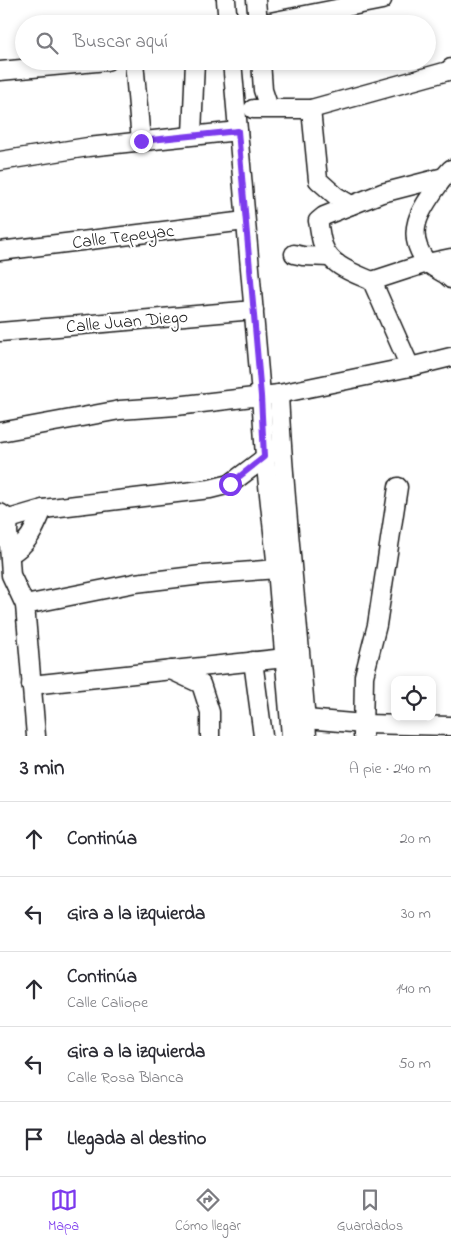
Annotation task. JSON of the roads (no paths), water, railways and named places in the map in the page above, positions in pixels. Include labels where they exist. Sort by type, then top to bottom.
[{"type":"street","points":[[226,0],[227,15]]},
{"type":"street","points":[[256,0],[258,15]]},
{"type":"street","points":[[304,15],[374,1]]},
{"type":"street","points":[[262,70],[263,90],[261,108],[311,109],[448,71],[451,68]]},
{"type":"street","points":[[0,71],[15,70]]},
{"type":"street","points":[[135,70],[141,141]]},
{"type":"street","points":[[192,135],[195,70]]},
{"type":"street","points":[[233,70],[261,396],[264,457],[277,569],[291,736]]},
{"type":"street","points":[[311,109],[318,180],[336,196],[351,205]]},
{"type":"street","points":[[0,160],[141,141],[238,131]]},
{"type":"street","points":[[447,173],[382,193],[324,216],[318,221],[323,246],[329,256],[338,266],[372,281],[427,263],[451,258]]},
{"type":"street","points":[[447,173],[418,215],[416,227],[417,243],[427,263],[451,279]]},
{"type":"street","name":"Calle Tepeyac","points":[[0,251],[245,221]]},
{"type":"street","points":[[294,254],[329,256]]},
{"type":"street","points":[[372,281],[410,368]]},
{"type":"street","name":"Calle Juan Diego","points":[[0,332],[254,310]]},
{"type":"street","points":[[0,432],[120,410],[176,406],[279,394],[410,368],[451,357]]},
{"type":"street","points":[[279,394],[281,446],[291,566],[307,728],[426,731],[451,726]]},
{"type":"street","points":[[36,736],[25,606],[6,577],[10,554],[4,516],[43,509],[210,489],[230,484],[281,446]]},
{"type":"street","points":[[364,730],[364,676],[377,625],[398,487]]},
{"type":"street","points":[[10,554],[20,548],[32,533],[43,509]]},
{"type":"street","points":[[25,606],[135,583],[277,569]]},
{"type":"street","points":[[31,685],[285,658]]},
{"type":"street","points":[[253,661],[263,736]]},
{"type":"street","points":[[171,670],[201,684],[210,712],[210,736]]}]
